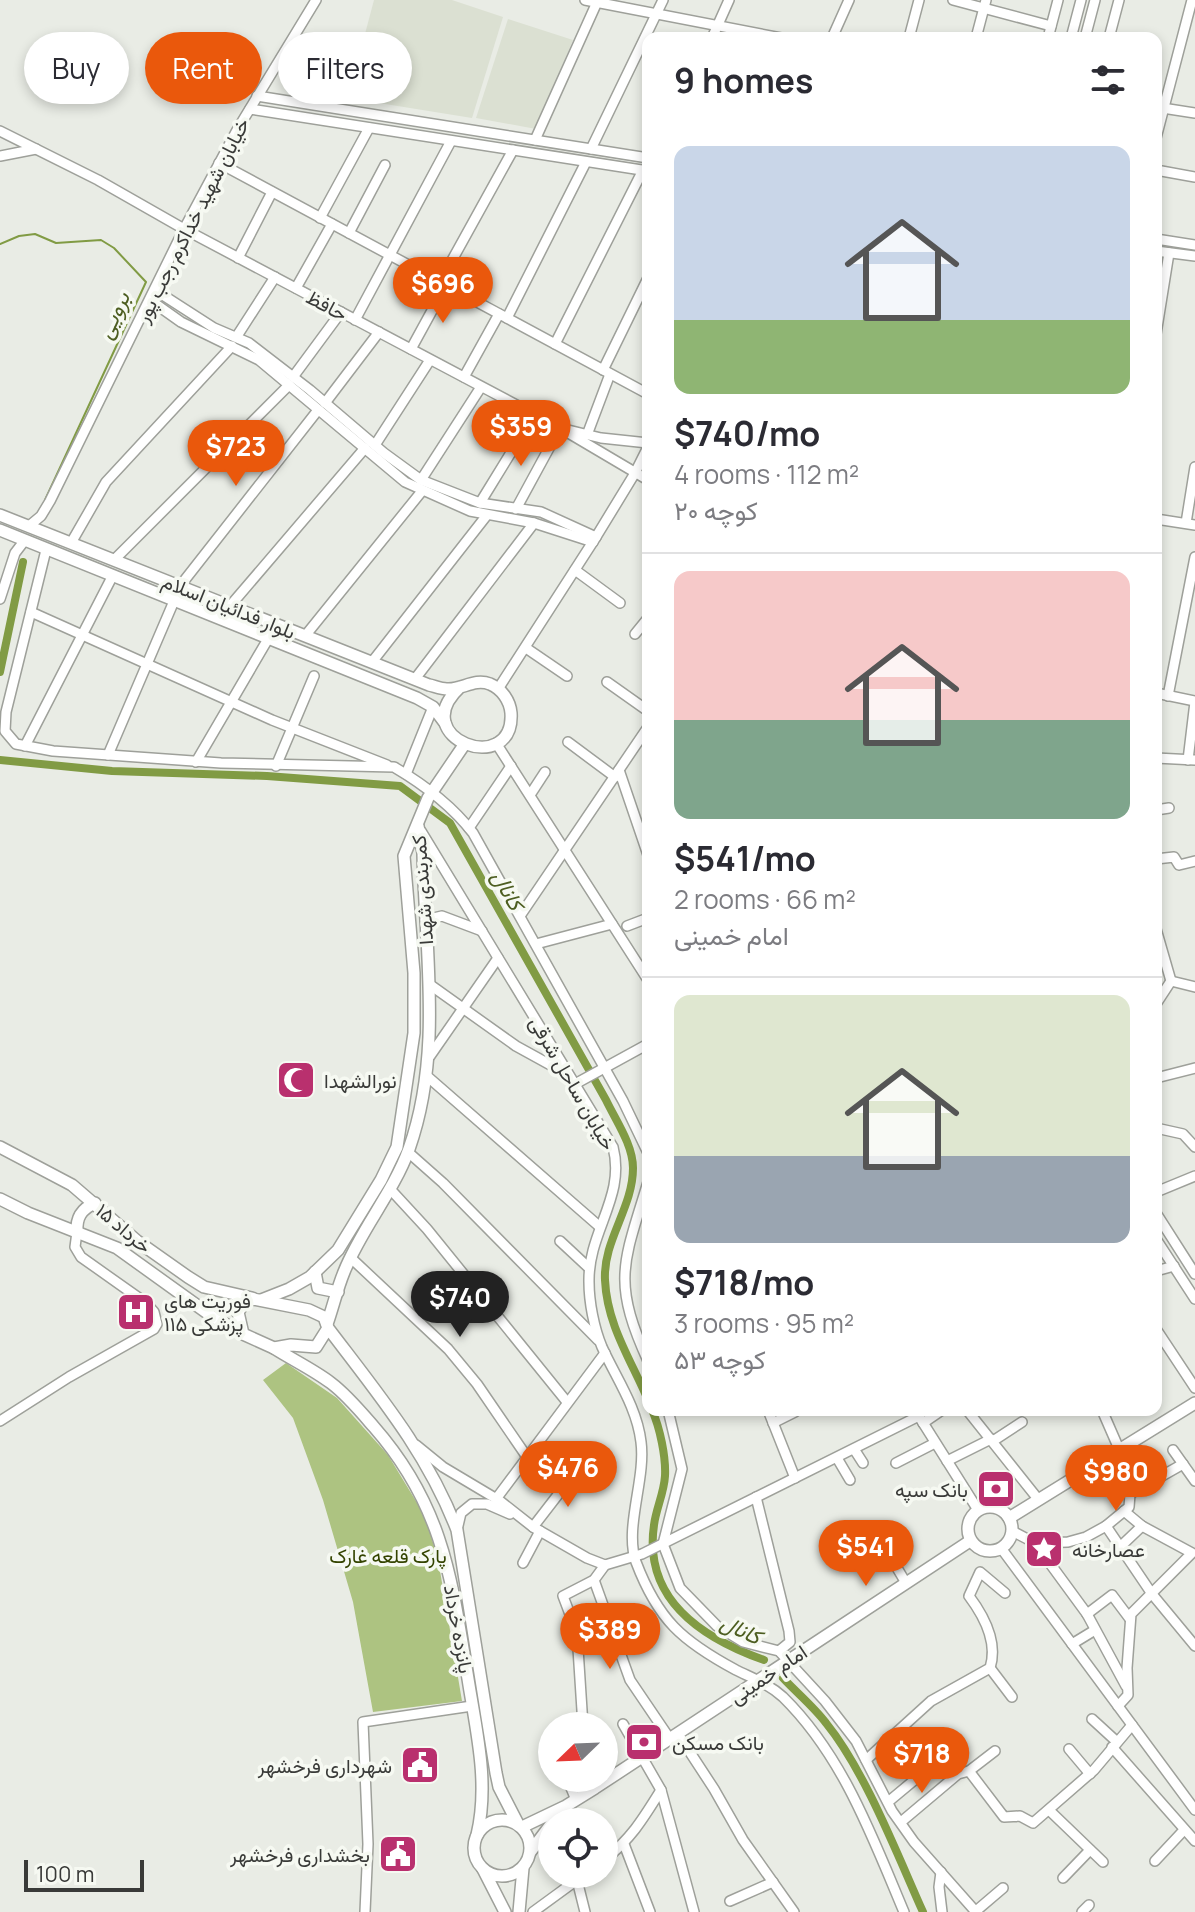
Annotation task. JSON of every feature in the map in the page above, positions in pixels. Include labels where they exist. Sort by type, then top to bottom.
[{"type":"main road","name":"بلوار فدائیان اسلام","points":[[0,515],[415,679],[447,689],[460,687]]},
{"type":"main road","points":[[25,540],[29,526]]},
{"type":"main road","name":"بلوار فدائیان اسلام","points":[[0,530],[433,707],[447,725]]},
{"type":"main road","points":[[479,682],[498,689],[505,696],[511,712],[508,729],[496,743],[480,748],[464,745],[452,735],[447,725],[447,704],[460,687],[479,682]]},
{"type":"main road","points":[[419,822],[429,796],[464,745]]},
{"type":"main road","name":"کمربندی شهدا","points":[[327,1326],[351,1258],[391,1190],[408,1152],[428,1077],[429,984],[419,822]]},
{"type":"main road","name":"کمربندی شهدا","points":[[256,1300],[289,1289],[315,1272],[338,1250],[381,1180],[397,1147],[413,1056],[414,1033],[414,973],[404,856],[419,822]]},
{"type":"main road","name":"۱۵ خرداد","points":[[0,1147],[72,1185],[137,1241],[204,1287],[309,1310],[324,1317],[327,1326]]},
{"type":"main road","name":"۱۵ خرداد","points":[[0,1199],[117,1248],[193,1303],[243,1334],[274,1348]]},
{"type":"main road","points":[[77,1232],[82,1211],[95,1203]]},
{"type":"main road","points":[[315,1272],[318,1288],[338,1292]]},
{"type":"main road","points":[[243,1334],[238,1312],[245,1302],[256,1300]]},
{"type":"main road","points":[[274,1348],[291,1345],[316,1347],[327,1326]]},
{"type":"main road","name":"پانزده خرداد","points":[[327,1326],[412,1442],[443,1493],[457,1530],[499,1787],[520,1826]]},
{"type":"main road","name":"پانزده خرداد","points":[[274,1348],[332,1384],[358,1409],[400,1460],[437,1528],[453,1590],[481,1757],[482,1799],[477,1835]]},
{"type":"main road","points":[[1009,1518],[1195,1403]]},
{"type":"main road","points":[[991,1507],[1009,1518],[1012,1531],[1001,1548],[981,1550],[970,1541],[969,1520],[978,1510],[991,1507]]},
{"type":"main road","name":"امام خمینی","points":[[618,1770],[762,1678],[782,1659],[970,1541]]},
{"type":"main road","name":"امام خمینی","points":[[566,1808],[584,1792]]},
{"type":"main road","name":"امام خمینی","points":[[520,1826],[571,1803]]},
{"type":"main road","points":[[505,1912],[474,1853],[477,1835],[495,1820],[511,1821],[528,1835],[531,1852],[523,1868],[519,1912]]},
{"type":"main road","name":"امام خمینی","points":[[531,1852],[538,1842]]},
{"type":"main road","points":[[483,1868],[498,1876],[516,1873],[523,1868]]},
{"type":"street","name":"خیابان شهید خداکرم رجب پور","points":[[262,88],[316,0]]},
{"type":"street","points":[[585,0],[742,32]]},
{"type":"street","points":[[648,32],[663,0]]},
{"type":"street","points":[[715,32],[729,0]]},
{"type":"street","points":[[835,32],[849,0]]},
{"type":"street","points":[[911,32],[919,0]]},
{"type":"street","points":[[953,0],[985,4],[1051,26]]},
{"type":"street","points":[[1050,32],[1058,0]]},
{"type":"street","points":[[1073,32],[1081,0]]},
{"type":"street","points":[[1087,32],[1095,0]]},
{"type":"street","points":[[1111,32],[1119,0]]},
{"type":"street","points":[[1162,101],[1192,0]]},
{"type":"street","points":[[535,140],[598,1]]},
{"type":"street","points":[[978,32],[985,4]]},
{"type":"street","points":[[591,149],[642,45]]},
{"type":"street","points":[[262,97],[642,157]]},
{"type":"street","name":"خیابان شهید خداکرم رجب پور","points":[[29,526],[41,516],[50,501],[184,229],[253,104]]},
{"type":"street","points":[[324,106],[320,112],[324,121]]},
{"type":"street","points":[[1162,108],[1195,113]]},
{"type":"street","points":[[250,109],[642,171]]},
{"type":"street","points":[[320,218],[369,128]]},
{"type":"street","name":"حافظ","points":[[0,131],[560,428],[642,444]]},
{"type":"street","points":[[493,147],[495,134]]},
{"type":"street","points":[[355,320],[451,141]]},
{"type":"street","points":[[0,156],[36,149]]},
{"type":"street","points":[[411,349],[513,150]]},
{"type":"street","points":[[464,377],[503,316],[586,162]]},
{"type":"street","points":[[219,163],[642,391]]},
{"type":"street","points":[[349,233],[385,165]]},
{"type":"street","points":[[1162,171],[1195,177]]},
{"type":"street","points":[[555,344],[642,177]]},
{"type":"street","points":[[238,258],[272,192]]},
{"type":"street","points":[[296,288],[332,224]]},
{"type":"street","points":[[1162,240],[1195,245]]},
{"type":"street","points":[[1162,252],[1195,256]]},
{"type":"street","points":[[1162,297],[1169,253]]},
{"type":"street","points":[[71,543],[106,482],[234,341],[275,277]]},
{"type":"street","points":[[155,290],[291,381],[370,447],[405,482],[480,503],[551,516],[595,539]]},
{"type":"street","points":[[587,435],[607,372],[642,292]]},
{"type":"street","points":[[150,300],[181,322],[234,341]]},
{"type":"street","points":[[114,560],[291,381],[341,312]]},
{"type":"street","points":[[180,586],[379,332]]},
{"type":"street","points":[[230,606],[370,447],[430,360]]},
{"type":"street","points":[[305,636],[421,485],[481,387]]},
{"type":"street","points":[[480,503],[534,415]]},
{"type":"street","points":[[516,509],[560,428],[642,477]]},
{"type":"street","points":[[498,689],[595,539],[642,458]]},
{"type":"street","points":[[1162,520],[1190,524],[1195,467]]},
{"type":"street","points":[[421,485],[470,511],[595,539]]},
{"type":"street","points":[[372,662],[487,515]]},
{"type":"street","points":[[415,679],[534,523]]},
{"type":"street","points":[[1,593],[15,553],[25,540]]},
{"type":"street","points":[[46,550],[6,712],[5,731],[16,744],[53,751],[196,762],[394,767]]},
{"type":"street","points":[[1168,696],[1195,557]]},
{"type":"street","points":[[575,570],[620,603]]},
{"type":"street","points":[[25,746],[112,577]]},
{"type":"street","points":[[108,755],[174,601]]},
{"type":"street","name":"خیابان ساحل شرقی","points":[[31,612],[231,702],[394,767],[429,796],[458,814],[536,944],[642,1142]]},
{"type":"street","points":[[635,634],[642,625]]},
{"type":"street","points":[[196,762],[268,639]]},
{"type":"street","points":[[526,648],[567,676]]},
{"type":"street","points":[[276,766],[314,676]]},
{"type":"street","points":[[607,682],[642,707]]},
{"type":"street","points":[[1162,694],[1195,702],[1192,760],[1162,758]]},
{"type":"street","points":[[406,774],[433,707]]},
{"type":"street","points":[[520,916],[642,736]]},
{"type":"street","points":[[568,742],[617,773],[642,839]]},
{"type":"street","points":[[496,743],[642,971]]},
{"type":"street","points":[[469,828],[511,766]]},
{"type":"street","points":[[530,795],[545,772]]},
{"type":"street","points":[[1162,809],[1169,808]]},
{"type":"street","name":"خیابان ساحل شرقی","points":[[419,822],[498,958],[578,1083],[613,1147],[617,1180],[589,1268],[589,1285],[600,1343],[634,1412],[641,1438],[643,1461],[633,1531],[638,1556],[656,1605],[679,1634],[700,1650],[762,1678],[824,1744],[868,1826],[904,1912]]},
{"type":"street","points":[[1162,858],[1174,857],[1179,865],[1195,861]]},
{"type":"street","points":[[425,920],[442,916],[482,931]]},
{"type":"street","points":[[627,926],[642,920]]},
{"type":"street","points":[[536,944],[612,924]]},
{"type":"street","points":[[1162,950],[1171,981],[1162,995]]},
{"type":"street","points":[[430,1056],[498,958]]},
{"type":"street","points":[[1171,981],[1195,987]]},
{"type":"street","points":[[429,984],[527,1053],[578,1083],[642,1048]]},
{"type":"street","points":[[1162,1076],[1195,1068]]},
{"type":"street","points":[[428,1077],[600,1227]]},
{"type":"street","points":[[1162,1129],[1183,1134],[1195,1147]]},
{"type":"street","points":[[408,1152],[443,1183],[600,1343]]},
{"type":"street","points":[[1162,1190],[1195,1176]]},
{"type":"street","points":[[391,1190],[427,1229],[567,1402]]},
{"type":"street","points":[[642,1200],[627,1246],[623,1274],[624,1294],[642,1344]]},
{"type":"street","points":[[1162,1222],[1194,1270]]},
{"type":"street","points":[[0,1421],[154,1329],[157,1324],[154,1312],[146,1303],[81,1257],[75,1247],[77,1232]]},
{"type":"street","points":[[560,1241],[589,1268]]},
{"type":"street","points":[[1162,1248],[1195,1299]]},
{"type":"street","points":[[351,1258],[448,1349],[477,1384],[527,1457]]},
{"type":"street","points":[[1162,1269],[1174,1266]]},
{"type":"street","points":[[1162,1338],[1195,1388]]},
{"type":"street","points":[[496,1499],[605,1353]]},
{"type":"street","points":[[669,1416],[682,1469],[663,1544],[680,1588],[717,1626],[743,1642],[782,1659],[825,1701],[856,1741],[901,1822],[976,1912],[1003,1888]]},
{"type":"street","points":[[770,1416],[795,1478]]},
{"type":"street","points":[[773,1423],[787,1416]]},
{"type":"street","points":[[412,1442],[443,1467],[496,1499],[537,1529],[605,1565],[638,1556],[919,1416],[978,1510]]},
{"type":"street","points":[[972,1416],[1038,1499]]},
{"type":"street","points":[[1105,1416],[1119,1449]]},
{"type":"street","points":[[947,1461],[1022,1422]]},
{"type":"street","points":[[896,1463],[935,1443]]},
{"type":"street","points":[[527,1457],[543,1446]]},
{"type":"street","points":[[854,1449],[863,1463]]},
{"type":"street","points":[[1173,1450],[1195,1481]]},
{"type":"street","points":[[837,1458],[850,1480]]},
{"type":"street","points":[[1035,1543],[1068,1542],[1086,1537],[1106,1526],[1129,1507],[1130,1494],[1101,1459]]},
{"type":"street","points":[[1130,1494],[1183,1464]]},
{"type":"street","points":[[523,1563],[537,1529],[577,1470]]},
{"type":"street","points":[[756,1497],[789,1631],[790,1642],[782,1659]]},
{"type":"street","points":[[457,1530],[461,1513],[472,1504],[487,1504],[521,1518]]},
{"type":"street","points":[[1118,1706],[1128,1695],[1131,1614],[1194,1553],[1142,1526],[1124,1511]]},
{"type":"street","points":[[1106,1526],[1152,1594],[1195,1646]]},
{"type":"street","points":[[1120,1547],[1142,1526]]},
{"type":"street","points":[[1012,1531],[1035,1543],[1087,1614],[1127,1689]]},
{"type":"street","points":[[884,1546],[906,1583]]},
{"type":"street","points":[[1001,1548],[1193,1803]]},
{"type":"street","points":[[582,1712],[577,1633],[563,1596],[594,1580],[605,1565]]},
{"type":"street","points":[[866,1760],[931,1701],[990,1668],[993,1658],[987,1624],[969,1596],[980,1572],[1005,1593]]},
{"type":"street","points":[[594,1580],[630,1680],[714,1789],[743,1840],[794,1912]]},
{"type":"street","points":[[1087,1614],[1112,1595],[1130,1619]]},
{"type":"street","points":[[1072,1644],[1095,1630]]},
{"type":"street","points":[[990,1668],[1012,1697]]},
{"type":"street","points":[[365,1912],[368,1844],[363,1722],[472,1706]]},
{"type":"street","points":[[1092,1719],[1195,1841]]},
{"type":"street","points":[[623,1724],[661,1790],[694,1912]]},
{"type":"street","points":[[969,1771],[1004,1817],[1020,1816],[1033,1823],[1090,1774],[1132,1725]]},
{"type":"street","points":[[1069,1749],[1090,1774]]},
{"type":"street","points":[[901,1822],[958,1774],[969,1771],[995,1751]]},
{"type":"street","points":[[888,1802],[936,1762]]},
{"type":"street","points":[[618,1849],[640,1826],[661,1790]]},
{"type":"street","points":[[569,1792],[571,1803]]},
{"type":"street","points":[[1050,1811],[1103,1862]]},
{"type":"street","points":[[1155,1861],[1184,1830]]},
{"type":"street","points":[[624,1844],[650,1912]]},
{"type":"street","points":[[1063,1878],[1090,1850]]},
{"type":"street","points":[[941,1872],[942,1912]]},
{"type":"street","points":[[730,1901],[773,1882]]},
{"type":"street","points":[[533,1912],[566,1888]]},
{"type":"street","points":[[582,1888],[585,1912]]},
{"type":"shaded area","points":[[374,0],[452,0],[503,17],[472,118],[385,104],[412,104],[412,32],[366,32]]},
{"type":"shaded area","points":[[508,19],[573,40],[536,129],[476,118]]},
{"type":"green space","name":"پارک قلعه غارک","points":[[286,1363],[337,1398],[388,1455],[425,1516],[438,1559],[462,1701],[373,1712],[353,1602],[323,1500],[293,1418],[263,1380]]},
{"type":"waterway","name":"برویی","points":[[0,244],[19,236],[35,234],[56,243],[101,240],[114,248],[146,282],[45,500]]},
{"type":"waterway","name":"کانال","points":[[0,672],[23,562]]},
{"type":"waterway","name":"کانال","points":[[0,760],[112,771],[267,776],[400,786],[450,823],[606,1100],[630,1151],[632,1183],[609,1251],[605,1280],[615,1327],[642,1387]]},
{"type":"waterway","name":"کانال","points":[[654,1416],[665,1468],[654,1525],[653,1551],[658,1575],[668,1595],[699,1627],[719,1640],[764,1660]]},
{"type":"waterway","name":"کانال","points":[[783,1678],[821,1717],[854,1765],[923,1912]]},
{"type":"place","name":"نورالشهدا","points":[[296,1080]]},
{"type":"place","name":"فوریت های پزشکی ۱۱۵","points":[[136,1312]]},
{"type":"place","name":"بانک سپه","points":[[996,1489]]},
{"type":"place","name":"عصارخانه","points":[[1044,1549]]},
{"type":"place","name":"بانک مسکن","points":[[644,1742]]},
{"type":"place","name":"شهرداری فرخشهر","points":[[420,1765]]},
{"type":"place","name":"بخشداری فرخشهر","points":[[398,1854]]}]
